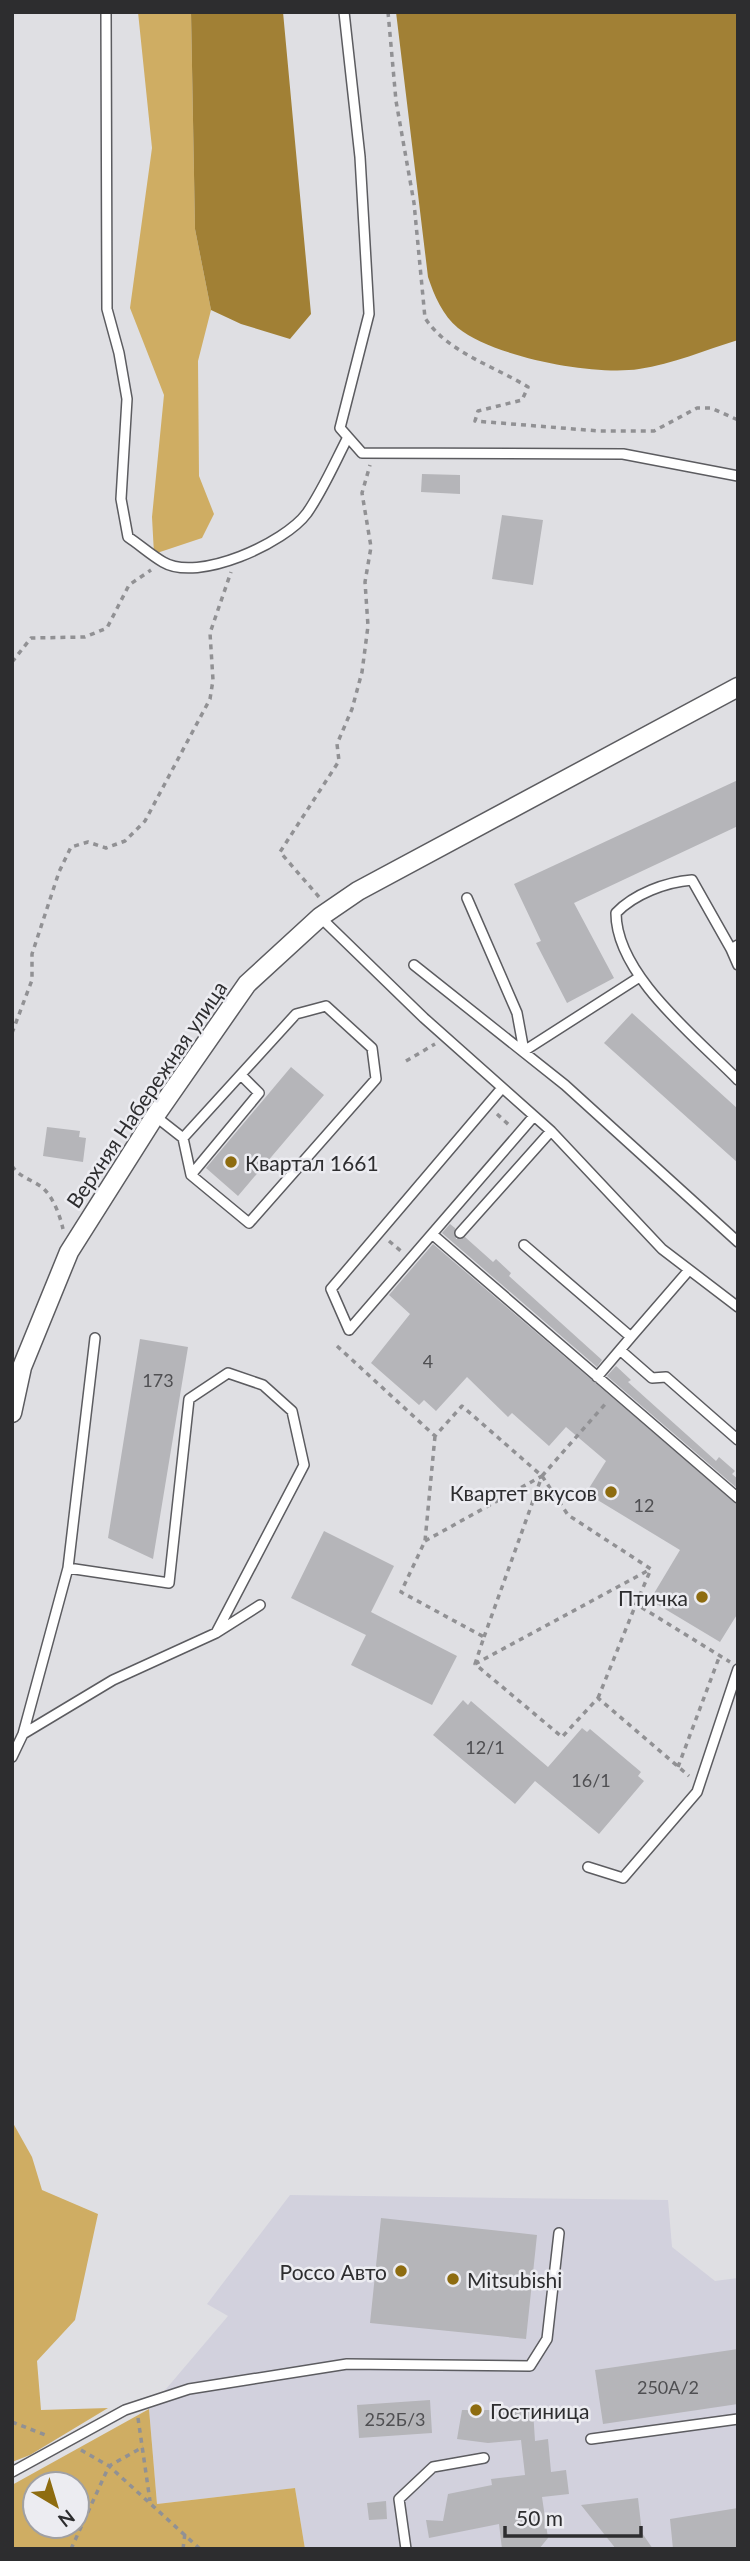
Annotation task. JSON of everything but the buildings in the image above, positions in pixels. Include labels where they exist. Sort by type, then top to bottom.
[{"type":"street","name":"Верхняя Набережная улица","points":[[12,1413],[22,1367],[69,1252],[155,1116],[247,984],[325,913],[738,687]]},
{"type":"lane","points":[[106,12],[107,309],[119,353],[127,399],[121,499],[128,537],[164,563],[196,570],[236,558],[278,538],[306,514],[348,437]]},
{"type":"lane","points":[[344,12],[360,157],[369,314],[340,428],[362,453],[622,454],[738,476]]},
{"type":"lane","points":[[738,965],[734,947],[692,880],[675,881],[626,902],[616,912],[616,927],[638,978],[738,1080]]},
{"type":"lane","points":[[467,898],[517,1013],[524,1051]]},
{"type":"lane","points":[[325,913],[446,1038],[551,1131],[662,1249],[738,1307]]},
{"type":"lane","points":[[415,965],[524,1051],[735,1235]]},
{"type":"lane","points":[[524,1051],[638,978]]},
{"type":"lane","points":[[155,1116],[183,1138],[191,1175],[249,1223],[376,1079],[372,1048],[326,1006],[296,1014],[183,1138]]},
{"type":"lane","points":[[191,1175],[259,1093],[241,1075]]},
{"type":"lane","points":[[502,1088],[331,1289],[349,1330],[534,1116]]},
{"type":"lane","points":[[460,1233],[551,1131]]},
{"type":"lane","points":[[432,1234],[738,1498]]},
{"type":"lane","points":[[524,1245],[631,1337]]},
{"type":"lane","points":[[597,1377],[689,1270]]},
{"type":"lane","points":[[12,1757],[23,1734],[68,1568],[95,1338]]},
{"type":"lane","points":[[620,1350],[652,1378],[666,1377],[738,1440]]},
{"type":"lane","points":[[68,1568],[169,1583],[189,1399],[228,1373],[263,1385],[292,1411],[304,1465],[216,1633]]},
{"type":"lane","points":[[23,1734],[113,1680],[216,1633],[260,1605]]},
{"type":"lane","points":[[588,1867],[623,1878],[697,1793],[738,1668]]},
{"type":"lane","points":[[12,2472],[125,2410],[189,2389],[347,2364],[530,2365],[547,2339],[559,2233]]},
{"type":"lane","points":[[591,2439],[738,2419]]},
{"type":"lane","points":[[405,2549],[399,2499],[433,2467],[484,2458]]},
{"type":"path","points":[[388,12],[396,101],[414,203],[425,318],[433,330],[454,345],[528,387],[522,400],[478,411],[475,421],[599,431],[654,430],[697,408],[710,408],[738,420]]},
{"type":"path","points":[[325,913],[279,852],[339,761],[337,744],[352,709],[362,672],[368,626],[365,582],[371,547],[362,493],[373,453]]},
{"type":"path","points":[[12,1032],[32,980],[32,954],[59,872],[71,846],[88,842],[106,848],[125,841],[145,821],[210,699],[213,680],[209,632],[236,558]]},
{"type":"path","points":[[12,662],[31,638],[85,637],[107,628],[129,584],[149,570],[183,567]]},
{"type":"path","points":[[406,1061],[446,1038]]},
{"type":"path","points":[[486,1106],[519,1134]]},
{"type":"path","points":[[12,1166],[16,1172],[44,1189],[60,1216],[69,1252]]},
{"type":"path","points":[[379,1232],[403,1253]]},
{"type":"path","points":[[337,1346],[435,1436]]},
{"type":"path","points":[[425,1541],[542,1476],[616,1393]]},
{"type":"path","points":[[484,1637],[401,1592],[425,1541],[435,1436],[462,1406],[542,1476],[568,1515],[650,1569]]},
{"type":"path","points":[[475,1664],[542,1476]]},
{"type":"path","points":[[475,1664],[562,1737],[598,1698],[650,1569]]},
{"type":"path","points":[[475,1664],[650,1569]]},
{"type":"path","points":[[636,1604],[738,1668]]},
{"type":"path","points":[[678,1767],[720,1655]]},
{"type":"path","points":[[598,1698],[700,1785]]},
{"type":"path","points":[[137,2409],[150,2502]]},
{"type":"path","points":[[71,2549],[109,2466],[144,2447]]},
{"type":"path","points":[[83,2451],[109,2466],[200,2549]]},
{"type":"path","points":[[183,2549],[185,2533]]},
{"type":"shaded area","points":[[138,12],[191,12],[195,229],[211,310],[198,361],[199,476],[214,514],[202,538],[154,554],[152,517],[164,395],[130,308],[152,148]]},
{"type":"shaded area","points":[[191,12],[283,12],[311,314],[290,339],[241,324],[211,310],[195,229]]},
{"type":"shaded area","points":[[396,12],[738,12],[738,340],[652,367],[597,370],[519,356],[495,348],[458,328],[440,305],[428,277]]},
{"type":"shaded area","points":[[13,2123],[32,2157],[42,2190],[98,2214],[75,2320],[37,2361],[41,2410],[108,2408],[30,2455],[12,2462]]},
{"type":"shaded area","points":[[290,2195],[668,2200],[672,2247],[715,2281],[738,2278],[738,2549],[305,2549],[295,2488],[157,2504],[149,2409],[228,2316],[207,2304]]},
{"type":"shaded area","points":[[149,2409],[157,2504],[295,2488],[305,2549],[12,2549],[12,2485],[21,2480],[21,2540],[91,2540],[91,2470],[39,2470]]},
{"type":"place","name":"Квартал 1661","points":[[231,1162]]},
{"type":"place","name":"Квартет вкусов","points":[[611,1492]]},
{"type":"place","name":"Птичка","points":[[702,1597]]},
{"type":"place","name":"Россо Авто","points":[[401,2271]]},
{"type":"place","name":"Mitsubishi","points":[[453,2279]]},
{"type":"place","name":"Гостиница","points":[[476,2410]]}]
